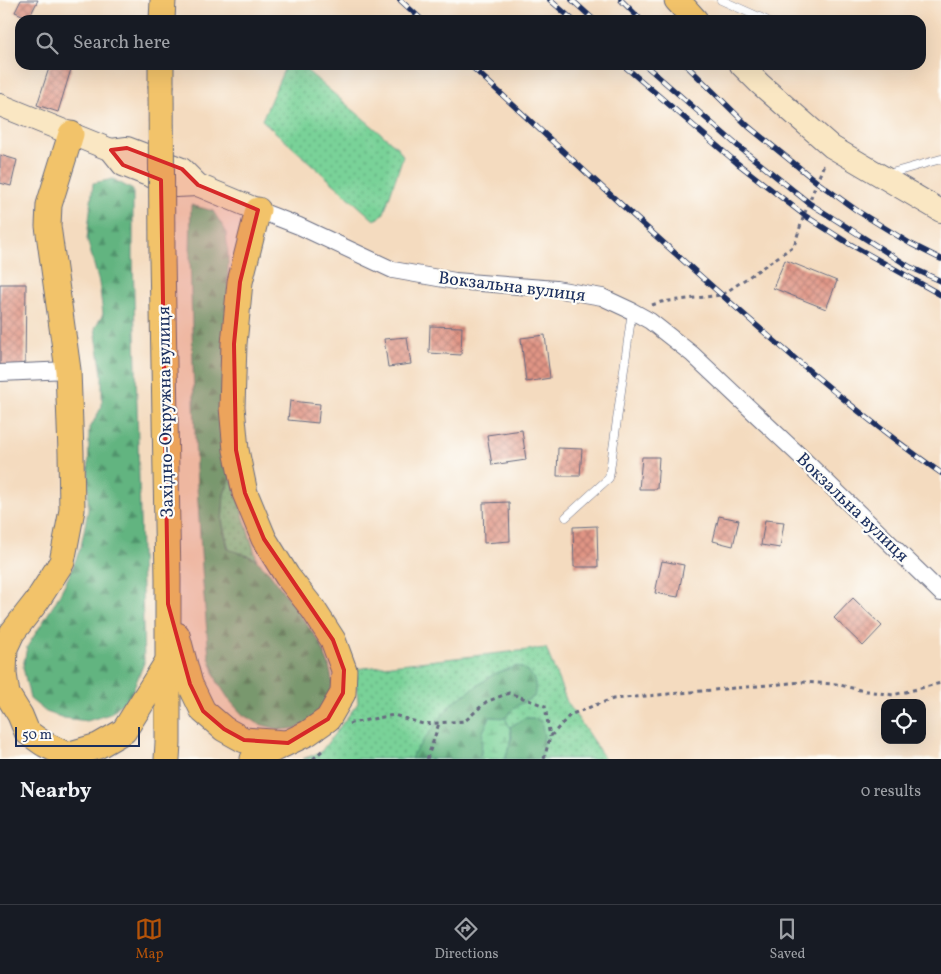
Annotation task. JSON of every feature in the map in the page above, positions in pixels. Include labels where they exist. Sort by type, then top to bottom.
[{"type":"main road","points":[[162,15],[163,0]]},
{"type":"main road","points":[[677,0],[691,15]]},
{"type":"main road","points":[[685,0],[693,15]]},
{"type":"main road","name":"Західно-Окружна вулиця","points":[[161,75],[168,604],[168,759]]},
{"type":"main road","points":[[72,134],[49,205],[48,226],[68,370],[72,510],[62,562],[12,633],[5,648],[4,674],[7,694],[20,715],[27,732],[44,744],[74,757],[124,731],[168,661]]},
{"type":"main road","points":[[253,759],[308,733],[328,719],[343,693],[344,670],[333,640],[313,609],[286,576],[264,539],[245,493],[236,450],[232,407],[234,344],[240,282],[258,210]]},
{"type":"main road","points":[[168,604],[190,684],[203,712],[224,729],[244,740],[288,743]]},
{"type":"street","points":[[746,70],[832,147],[941,211]]},
{"type":"street","name":"Вокзальна вулиця","points":[[0,106],[111,150],[123,164],[176,186],[198,185],[299,226],[392,270],[456,281],[556,289],[602,297],[632,311],[650,321],[692,354],[941,593]]},
{"type":"street","points":[[0,373],[68,370]]},
{"type":"lane","points":[[721,0],[755,15]]},
{"type":"lane","points":[[881,176],[941,159]]},
{"type":"lane","points":[[566,517],[610,478],[632,311]]},
{"type":"path","points":[[632,311],[661,302],[722,296],[794,246],[822,168],[832,147]]},
{"type":"path","points":[[550,738],[570,715],[613,699],[802,682],[836,684],[893,695],[941,683]]},
{"type":"path","points":[[345,729],[351,723],[394,715],[423,724],[464,720],[486,702],[509,693],[545,706],[550,738],[544,759]]},
{"type":"path","points":[[427,759],[439,723]]},
{"type":"path","points":[[313,759],[326,747]]},
{"type":"highlighted area","points":[[127,148],[182,169],[198,185],[258,210],[240,282],[234,344],[236,450],[245,493],[264,539],[333,640],[344,670],[343,693],[328,719],[288,743],[244,740],[224,729],[203,711],[190,684],[168,604],[161,180],[123,165],[111,150]]},
{"type":"green space","points":[[284,70],[306,70],[398,148],[403,156],[384,213],[374,220],[262,120]]},
{"type":"green space","points":[[113,179],[133,190],[133,257],[144,663],[131,695],[110,714],[87,721],[64,718],[46,712],[30,699],[23,667],[27,647],[55,603],[81,547],[88,510],[89,430],[102,406],[102,374],[95,328],[103,314],[99,283],[87,239],[93,183]]},
{"type":"green space","points":[[191,205],[213,211],[226,231],[228,253],[231,476],[224,494],[222,521],[228,549],[254,558],[269,572],[319,641],[329,665],[333,685],[319,717],[298,728],[281,730],[259,724],[243,715],[230,701],[217,681],[209,657],[196,469],[190,257]]},
{"type":"green space","points":[[231,476],[257,560],[229,550],[222,521],[224,494]]},
{"type":"green space","points":[[546,648],[567,702],[605,759],[302,759],[320,753],[358,703],[355,669]]},
{"type":"green space","points":[[517,666],[527,671],[533,678],[535,682],[534,697],[516,706],[505,718],[490,717],[483,732],[481,753],[478,759],[411,759],[451,704],[494,674]]},
{"type":"green space","points":[[490,717],[505,718],[510,729],[511,738],[505,759],[478,759],[481,753],[483,732]]},
{"type":"green space","points":[[524,718],[533,718],[541,721],[544,736],[541,759],[505,759],[512,737],[510,727]]},
{"type":"building","points":[[21,0],[38,0],[30,15],[22,15],[15,12]]},
{"type":"building","points":[[48,70],[71,70],[58,112],[37,105]]},
{"type":"building","points":[[0,155],[17,160],[11,186],[0,183]]},
{"type":"building","points":[[785,260],[837,281],[826,309],[773,288]]},
{"type":"building","points":[[0,284],[26,284],[25,370],[0,370]]},
{"type":"building","points":[[430,326],[462,327],[461,355],[429,353]]},
{"type":"building","points":[[545,335],[550,378],[526,382],[521,338]]},
{"type":"building","points":[[407,337],[411,364],[388,367],[384,339]]},
{"type":"building","points":[[290,401],[320,404],[318,423],[288,420]]},
{"type":"building","points":[[522,430],[526,460],[492,465],[487,435]]},
{"type":"building","points":[[558,448],[582,449],[580,476],[557,476]]},
{"type":"building","points":[[642,457],[659,457],[657,489],[639,489]]},
{"type":"building","points":[[509,502],[510,541],[484,543],[483,503]]},
{"type":"building","points":[[719,516],[739,520],[733,546],[713,541]]},
{"type":"building","points":[[765,520],[784,522],[780,548],[761,545]]},
{"type":"building","points":[[597,526],[598,567],[574,567],[573,527]]},
{"type":"building","points":[[662,561],[684,565],[678,597],[655,593]]},
{"type":"building","points":[[853,598],[882,626],[863,646],[834,618]]},
{"type":"railway","points":[[400,0],[416,15]]},
{"type":"railway","points":[[550,0],[567,15]]},
{"type":"railway","points":[[572,0],[588,15]]},
{"type":"railway","points":[[621,0],[636,15]]},
{"type":"railway","points":[[475,70],[764,332],[829,387],[941,473]]},
{"type":"railway","points":[[629,70],[737,163],[804,215],[848,243],[941,295]]},
{"type":"railway","points":[[651,70],[739,147],[809,203],[910,267],[941,281]]},
{"type":"railway","points":[[691,70],[749,127],[817,182],[859,212],[911,244],[941,259]]}]
